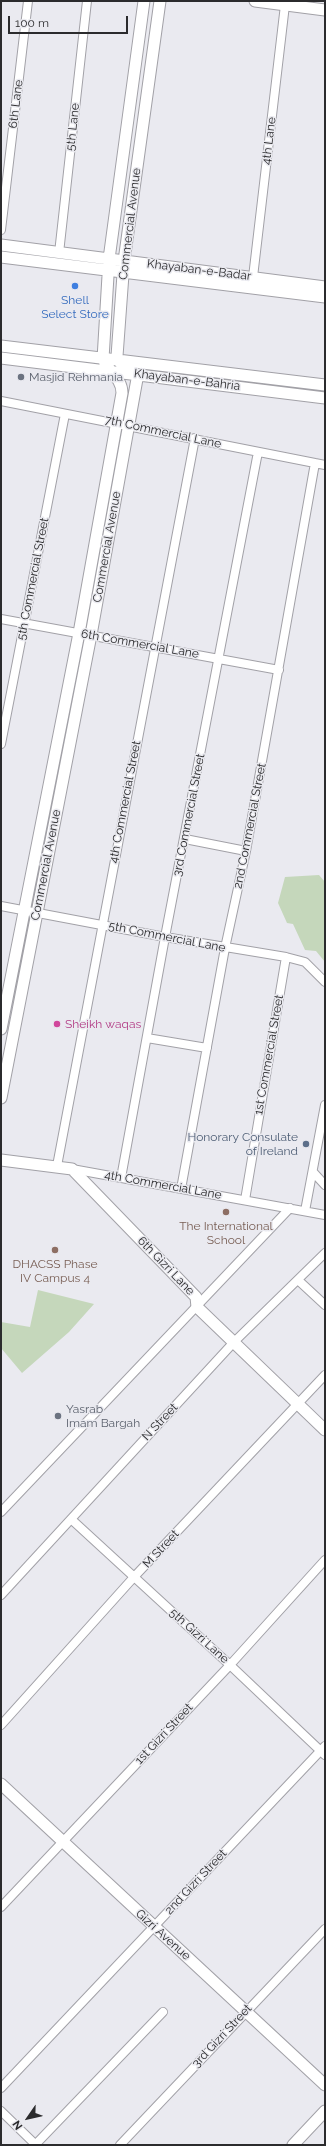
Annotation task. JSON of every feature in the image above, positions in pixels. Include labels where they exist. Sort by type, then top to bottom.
[{"type":"main road","name":"Commercial Avenue","points":[[1,1029],[79,633],[122,388],[118,379],[102,359],[109,259],[144,1]]},
{"type":"main road","name":"Commercial Avenue","points":[[117,360],[124,267],[160,1]]},
{"type":"main road","points":[[255,1],[325,10]]},
{"type":"main road","name":"Khayaban-e-Badar","points":[[1,245],[109,259],[124,267],[325,297]]},
{"type":"main road","name":"Khayaban-e-Badar","points":[[1,257],[108,270],[124,267],[253,277],[325,287]]},
{"type":"main road","points":[[82,356],[104,341]]},
{"type":"main road","name":"Khayaban-e-Bahria","points":[[1,346],[325,385]]},
{"type":"main road","name":"Khayaban-e-Bahria","points":[[1,358],[325,398]]},
{"type":"main road","points":[[117,360],[136,374]]},
{"type":"main road","name":"Commercial Avenue","points":[[1,1098],[91,635],[130,425],[137,379],[136,374]]},
{"type":"main road","points":[[268,391],[269,378]]},
{"type":"main road","name":"4th Commercial Lane","points":[[1,1160],[72,1169]]},
{"type":"main road","name":"6th Gizri Lane","points":[[72,1169],[196,1297],[197,1307],[325,1430]]},
{"type":"main road","name":"Gizri Avenue","points":[[1,1784],[325,2085]]},
{"type":"main road","points":[[293,2145],[325,2111]]},
{"type":"main road","points":[[303,2145],[325,2121]]},
{"type":"street","name":"6th Lane","points":[[1,230],[28,1]]},
{"type":"street","name":"5th Lane","points":[[59,253],[87,1]]},
{"type":"street","name":"4th Lane","points":[[253,277],[285,5]]},
{"type":"street","name":"7th Commercial Lane","points":[[1,401],[65,414],[117,422],[325,465]]},
{"type":"street","name":"5th Commercial Street","points":[[1,744],[65,414]]},
{"type":"street","name":"4th Commercial Street","points":[[57,1166],[195,438]]},
{"type":"street","name":"3rd Commercial Street","points":[[121,1178],[146,1038],[258,452]]},
{"type":"street","name":"2nd Commercial Street","points":[[181,1189],[225,948],[246,851],[315,463]]},
{"type":"street","name":"6th Commercial Lane","points":[[1,619],[155,646],[279,670]]},
{"type":"street","points":[[184,840],[246,851]]},
{"type":"street","name":"5th Commercial Lane","points":[[1,906],[102,924],[165,938],[286,957],[305,962],[325,982]]},
{"type":"street","name":"1st Commercial Street","points":[[245,1200],[286,957]]},
{"type":"street","points":[[146,1038],[207,1048]]},
{"type":"street","points":[[305,1211],[325,1105]]},
{"type":"street","name":"4th Commercial Lane","points":[[72,1169],[325,1215]]},
{"type":"street","points":[[313,1172],[325,1185]]},
{"type":"street","points":[[1,1512],[290,1208]]},
{"type":"street","name":"N Street","points":[[1,1595],[234,1342],[325,1254]]},
{"type":"street","points":[[298,1280],[325,1306]]},
{"type":"street","name":"M Street","points":[[1,1725],[134,1577],[325,1375]]},
{"type":"street","name":"5th Gizri Lane","points":[[71,1519],[323,1751]]},
{"type":"street","name":"1st Gizri Street","points":[[1,1907],[230,1664],[325,1560]]},
{"type":"street","name":"2nd Gizri Street","points":[[1,2088],[323,1751]]},
{"type":"street","name":"3rd Gizri Street","points":[[120,2145],[246,2010],[325,1929]]},
{"type":"street","points":[[1,2111],[35,2145],[163,2012]]},
{"type":"green space","points":[[319,875],[325,882],[325,962],[316,951],[305,950],[293,924],[287,923],[278,903],[285,877]]},
{"type":"green space","points":[[38,1290],[94,1304],[69,1332],[22,1373],[1,1348],[1,1322],[30,1327]]},
{"type":"place","name":"Shell Select Store","points":[[75,286]]},
{"type":"place","name":"Masjid Rehmania","points":[[21,377]]},
{"type":"place","name":"Sheikh waqas","points":[[57,1024]]},
{"type":"place","name":"Honorary Consulate of Ireland","points":[[306,1144]]},
{"type":"place","name":"The International School","points":[[226,1212]]},
{"type":"place","name":"DHACSS Phase IV Campus 4","points":[[55,1250]]},
{"type":"place","name":"Yasrab Imam Bargah","points":[[58,1416]]}]
